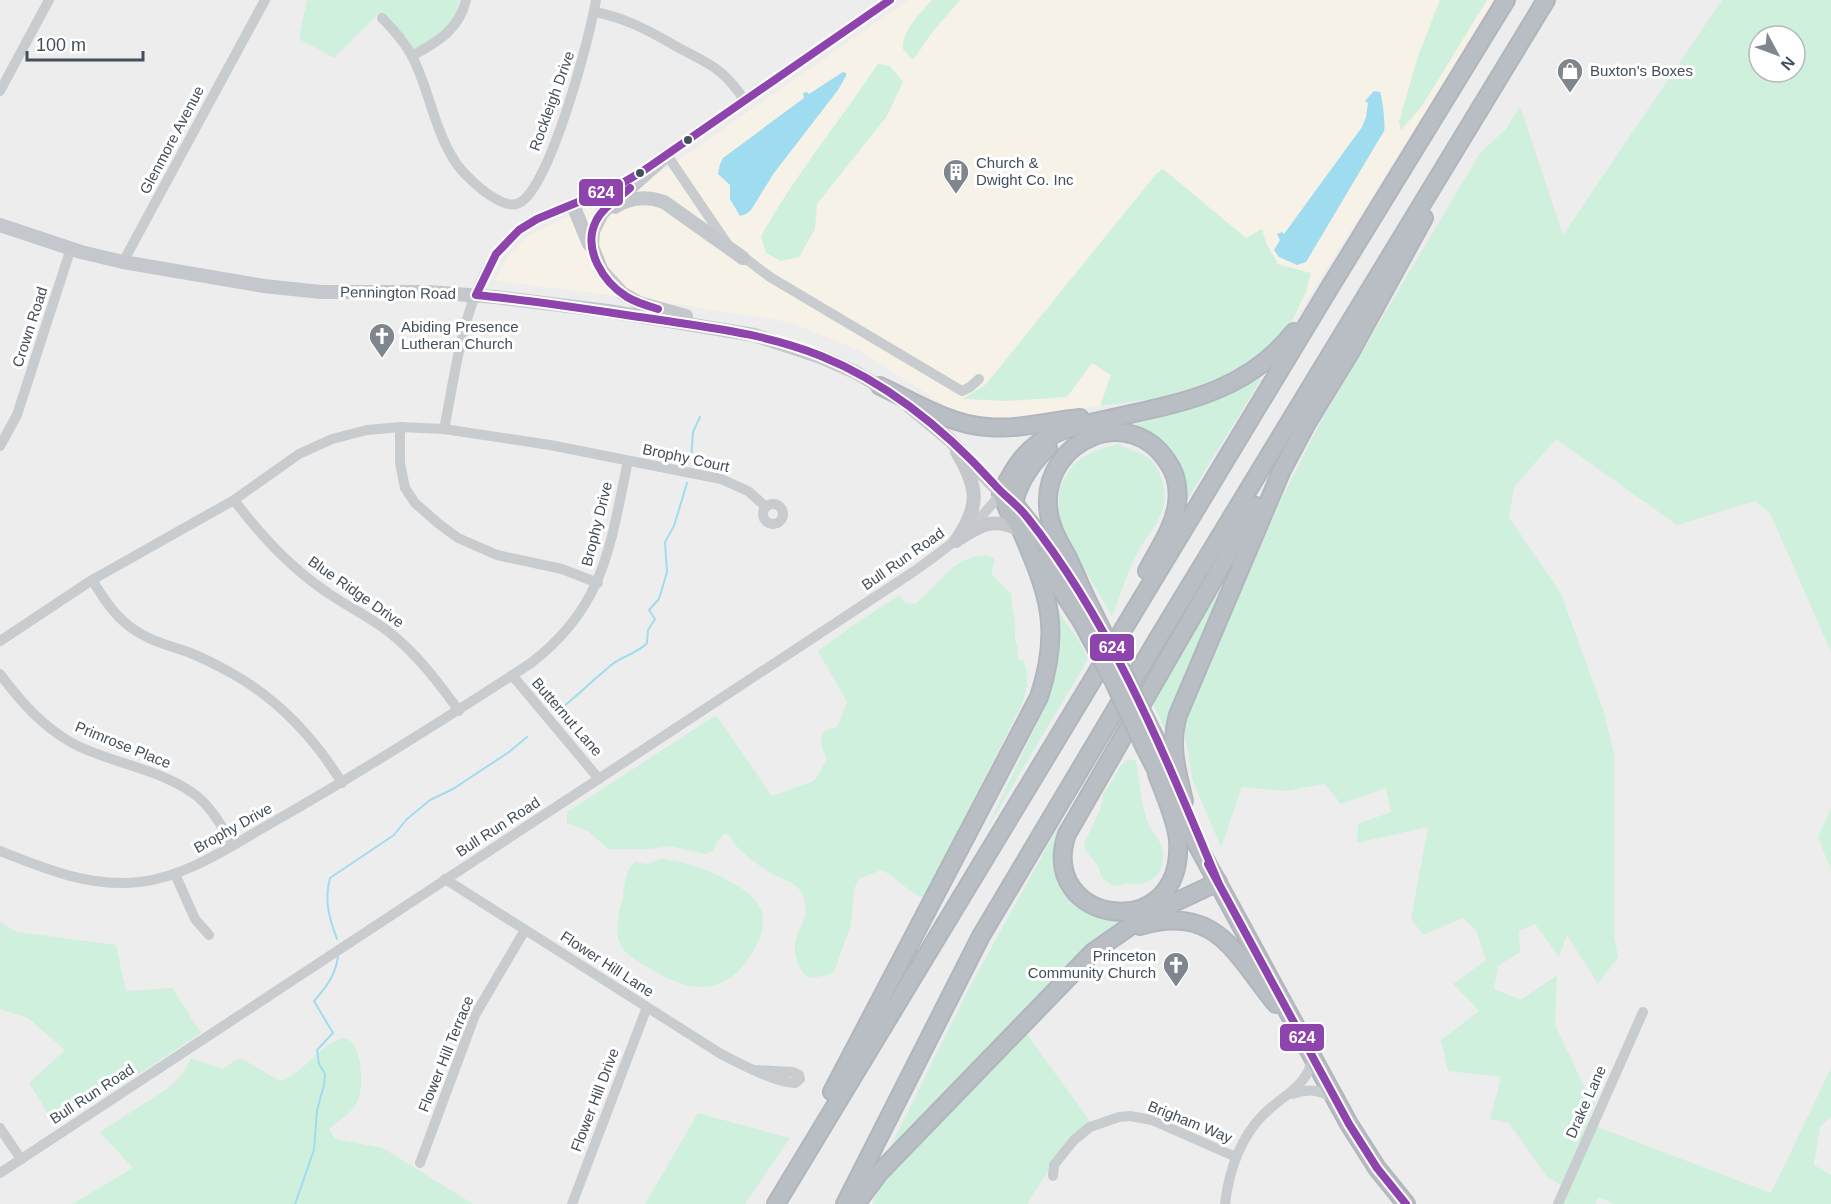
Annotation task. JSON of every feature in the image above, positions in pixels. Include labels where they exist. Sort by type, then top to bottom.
[{"type":"highway","points":[[776,1204],[1506,0]]},
{"type":"highway","points":[[845,1204],[981,936],[1169,620],[1546,0]]},
{"type":"highway","points":[[1157,774],[1177,835],[1177,861],[1170,883],[1156,900],[1137,910],[1114,912],[1094,907],[1077,893],[1066,876],[1063,852],[1066,834],[1254,508],[1351,351],[1506,64]]},
{"type":"highway","points":[[771,1204],[915,936],[1039,697],[1050,649],[1048,603],[1041,577],[1012,511],[1016,467],[1036,444],[1054,435],[1075,427],[1153,409],[1216,391],[1254,370],[1281,346],[1330,287]]},
{"type":"highway","points":[[880,387],[949,418],[986,427],[1003,428],[1153,409]]},
{"type":"highway","points":[[1184,801],[1173,753],[1174,727],[1268,502],[1306,423]]},
{"type":"highway","points":[[1057,740],[1166,534],[1177,506],[1176,480],[1164,455],[1147,440],[1126,433],[1112,432],[1095,435],[1074,447],[1056,468],[1049,490],[1047,505],[1052,527],[1087,616]]},
{"type":"highway","name":"Pennington Road","points":[[1012,511],[1044,540],[1087,616],[1113,680],[1184,801],[1218,882]]},
{"type":"highway","name":"Pennington Road","points":[[1012,511],[1087,616]]},
{"type":"highway","name":"Pennington Road","points":[[1150,742],[1157,774],[1335,1099],[1362,1147],[1406,1204]]},
{"type":"highway","points":[[856,1204],[870,1184],[897,1155],[1104,943],[1142,918],[1218,882]]},
{"type":"highway","points":[[1104,943],[1133,928],[1161,921],[1189,922],[1209,928],[1228,942],[1301,1035]]},
{"type":"main road","points":[[593,249],[594,226],[602,213],[667,155]]},
{"type":"main road","points":[[593,249],[597,225],[612,209],[632,199],[650,198],[674,207],[743,258]]},
{"type":"main road","points":[[573,205],[602,271],[622,294],[635,301],[754,335]]},
{"type":"main road","name":"Pennington Road","points":[[0,225],[123,262],[294,290],[476,295],[608,311],[754,335],[821,357],[880,387],[931,423],[950,440],[1012,511]]},
{"type":"main road","points":[[950,440],[969,475],[973,494],[971,516],[956,541]]},
{"type":"main road","points":[[956,541],[982,525],[1000,522],[1012,511]]},
{"type":"street","points":[[0,91],[49,0]]},
{"type":"street","name":"Glenmore Avenue","points":[[123,262],[265,0]]},
{"type":"street","points":[[382,18],[396,32],[412,56],[449,32],[461,14],[466,0]]},
{"type":"street","name":"Rockleigh Drive","points":[[412,56],[444,142],[459,168],[474,183],[493,196],[507,204],[518,204],[531,191],[551,152],[579,75],[596,0]]},
{"type":"street","points":[[444,429],[467,318],[492,260],[514,234],[537,219],[631,179],[890,0]]},
{"type":"street","points":[[594,12],[631,21],[710,63],[731,81],[745,100]]},
{"type":"street","points":[[667,155],[720,234],[743,258],[770,277],[962,391],[979,379]]},
{"type":"street","name":"Crown Road","points":[[0,446],[17,415],[71,248]]},
{"type":"street","points":[[400,427],[400,463],[403,484],[415,503],[439,524],[458,538],[497,555],[562,568],[598,583]]},
{"type":"street","points":[[0,641],[92,580],[234,500],[287,462],[315,446],[349,434],[400,427],[444,429],[550,445],[628,460]]},
{"type":"street","name":"Brophy Drive","points":[[0,851],[67,875],[103,882],[140,882],[175,874],[195,866],[342,783],[459,711],[545,652],[581,613],[598,583],[608,553],[628,460]]},
{"type":"street","name":"Brophy Court","points":[[628,460],[727,481],[753,494],[766,507]]},
{"type":"street","name":"Blue Ridge Drive","points":[[234,500],[287,562],[310,581],[371,620],[406,646],[432,675],[459,711]]},
{"type":"street","name":"Bull Run Road","points":[[0,1173],[913,572],[956,541],[985,514],[1012,511]]},
{"type":"street","points":[[92,580],[112,609],[131,628],[157,642],[219,666],[272,700],[309,736],[342,783]]},
{"type":"street","name":"Primrose Place","points":[[0,674],[28,709],[43,723],[71,742],[89,751],[172,781],[186,789],[208,807],[233,845]]},
{"type":"street","name":"Butternut Lane","points":[[512,675],[599,779]]},
{"type":"street","points":[[175,874],[195,919],[209,935]]},
{"type":"street","name":"Flower Hill Lane","points":[[445,879],[721,1054],[756,1070]]},
{"type":"street","name":"Flower Hill Terrace","points":[[420,1163],[475,1015],[525,930]]},
{"type":"street","name":"Flower Hill Drive","points":[[572,1204],[647,1007]]},
{"type":"street","name":"Drake Lane","points":[[1558,1204],[1642,1012]]},
{"type":"street","points":[[1226,1204],[1227,1188],[1236,1157],[1252,1128],[1303,1082],[1309,1073],[1313,1058]]},
{"type":"street","points":[[1287,1095],[1306,1089],[1317,1089],[1335,1099]]},
{"type":"street","name":"Brigham Way","points":[[1053,1176],[1054,1165],[1086,1129],[1110,1120],[1130,1116],[1152,1119],[1236,1157]]},
{"type":"street","points":[[0,1128],[21,1159]]},
{"type":"shaded area","points":[[908,0],[1497,0],[1290,326],[1222,380],[1155,399],[985,420],[953,411],[861,351],[789,322],[664,302],[495,281],[508,257],[526,237],[666,169]]},
{"type":"green space","points":[[307,0],[459,0],[453,27],[416,52],[379,13],[334,58],[299,39]]},
{"type":"green space","points":[[932,0],[960,0],[912,59],[903,49],[905,36],[908,29]]},
{"type":"green space","points":[[1440,0],[1487,0],[1422,106],[1401,130],[1399,122],[1418,56]]},
{"type":"green space","points":[[1722,0],[1831,0],[1831,652],[1770,513],[1755,501],[1677,525],[1556,439],[1514,487],[1509,517],[1561,594],[1604,712],[1614,754],[1614,934],[1618,957],[1598,984],[1567,935],[1559,957],[1535,924],[1519,931],[1520,952],[1498,966],[1494,989],[1521,1000],[1557,975],[1555,1025],[1585,1088],[1599,1093],[1587,1123],[1771,1193],[1831,1068],[1831,1117],[1820,1127],[1814,1165],[1831,1175],[1831,1204],[1615,1204],[1598,1197],[1595,1204],[1559,1204],[1566,1188],[1547,1177],[1509,1123],[1490,1119],[1501,1077],[1448,1071],[1441,1040],[1479,1011],[1453,984],[1486,960],[1476,930],[1463,918],[1423,935],[1411,919],[1428,827],[1357,843],[1358,824],[1391,812],[1386,788],[1341,804],[1325,784],[1285,791],[1242,787],[1221,847],[1193,782],[1183,724],[1280,502],[1322,419],[1480,153],[1506,129],[1520,106],[1563,235]]},
{"type":"green space","points":[[878,64],[890,66],[903,82],[887,116],[817,204],[815,229],[799,257],[781,261],[766,253],[761,236],[774,213]]},
{"type":"green space","points":[[1163,169],[1246,238],[1262,229],[1266,243],[1278,264],[1311,273],[1306,292],[1290,326],[1260,359],[1222,380],[1155,399],[1100,406],[1111,375],[1092,363],[1067,397],[1007,401],[963,399],[986,384],[1156,174]]},
{"type":"green space","points":[[1262,378],[1185,503],[1178,469],[1164,445],[1127,427],[1183,410]]},
{"type":"green space","points":[[1118,444],[1144,455],[1153,462],[1162,481],[1164,503],[1158,520],[1132,563],[1112,616],[1057,522],[1060,486],[1073,465],[1097,450]]},
{"type":"green space","points":[[1253,523],[1166,731],[1151,700]]},
{"type":"green space","points":[[986,555],[995,560],[991,573],[1012,595],[1018,659],[1024,661],[1027,672],[1022,704],[924,898],[881,870],[859,879],[854,889],[851,925],[834,972],[809,978],[802,972],[795,950],[796,938],[806,907],[801,892],[793,884],[774,875],[752,860],[725,833],[712,852],[705,854],[671,846],[648,849],[608,849],[588,831],[567,823],[567,812],[716,715],[772,796],[814,781],[827,760],[822,736],[827,730],[837,727],[847,702],[818,651],[899,595],[906,603],[915,604],[955,566],[974,557]]},
{"type":"green space","points":[[1058,611],[1079,641],[1088,659],[985,832],[1048,700],[1060,651]]},
{"type":"green space","points":[[1129,759],[1136,761],[1147,821],[1161,845],[1163,858],[1157,875],[1147,882],[1113,886],[1102,878],[1097,864],[1086,851],[1084,844],[1100,810],[1104,792],[1120,766]]},
{"type":"green space","points":[[1831,808],[1831,870],[1818,837]]},
{"type":"green space","points":[[1061,822],[1059,841],[1062,885],[1094,916],[1123,921],[1086,951],[883,1162],[970,986]]},
{"type":"green space","points":[[660,859],[686,863],[733,883],[746,891],[762,911],[762,930],[755,948],[738,971],[727,980],[702,987],[676,982],[639,962],[623,949],[617,929],[627,873],[635,862],[647,864]]},
{"type":"green space","points":[[0,922],[17,932],[116,945],[126,991],[172,988],[201,1033],[55,1125],[29,1083],[65,1050],[28,1018],[0,1009]]},
{"type":"green space","points":[[1026,1033],[1092,1124],[1065,1145],[1027,1204],[872,1204],[883,1182]]},
{"type":"green space","points":[[342,1038],[352,1042],[357,1051],[361,1083],[359,1098],[353,1108],[329,1130],[335,1139],[383,1148],[473,1204],[72,1204],[133,1168],[100,1132],[165,1090],[182,1075],[191,1058],[222,1069],[242,1059],[280,1081],[295,1073],[325,1047]]},
{"type":"green space","points":[[698,1113],[790,1138],[745,1204],[645,1204]]},
{"type":"water","points":[[843,72],[846,76],[838,90],[774,173],[751,210],[740,216],[730,199],[730,185],[718,174],[723,158],[804,98],[803,93],[809,94]]},
{"type":"water","points":[[1374,91],[1380,92],[1381,95],[1384,131],[1306,262],[1297,265],[1279,257],[1274,250],[1280,240],[1277,234],[1282,232],[1284,234],[1362,127],[1368,103],[1365,101]]},
{"type":"waterway","points":[[691,460],[693,432],[700,417]]},
{"type":"waterway","points":[[563,707],[613,663],[647,643],[648,630],[655,619],[649,610],[659,599],[667,572],[665,542],[674,526],[687,483]]},
{"type":"waterway","points":[[337,939],[328,909],[327,894],[330,878],[394,835],[406,820],[430,800],[453,789],[509,752],[527,737]]},
{"type":"waterway","points":[[295,1204],[314,1150],[317,1110],[324,1085],[325,1074],[319,1064],[317,1050],[333,1033],[314,1001],[330,981],[338,957]]},
{"type":"transit line","name":"624","points":[[890,0],[643,171],[619,185],[537,219],[519,230],[496,254],[476,295],[701,326],[782,343],[846,367],[893,394],[915,410],[956,445],[1023,512],[1086,602],[1135,693],[1218,882]]},
{"type":"transit line","name":"624","points":[[630,188],[607,207],[596,221],[592,232],[593,253],[603,274],[618,291],[635,301],[658,309]]},
{"type":"transit line","name":"624","points":[[1208,864],[1349,1124],[1377,1168],[1406,1204]]},
{"type":"place","name":"Buxton's Boxes","points":[[1570,94]]},
{"type":"place","name":"Church & Dwight Co. Inc","points":[[956,195]]},
{"type":"place","name":"Abiding Presence Lutheran Church","points":[[382,359]]},
{"type":"place","name":"Princeton Community Church","points":[[1176,988]]}]
